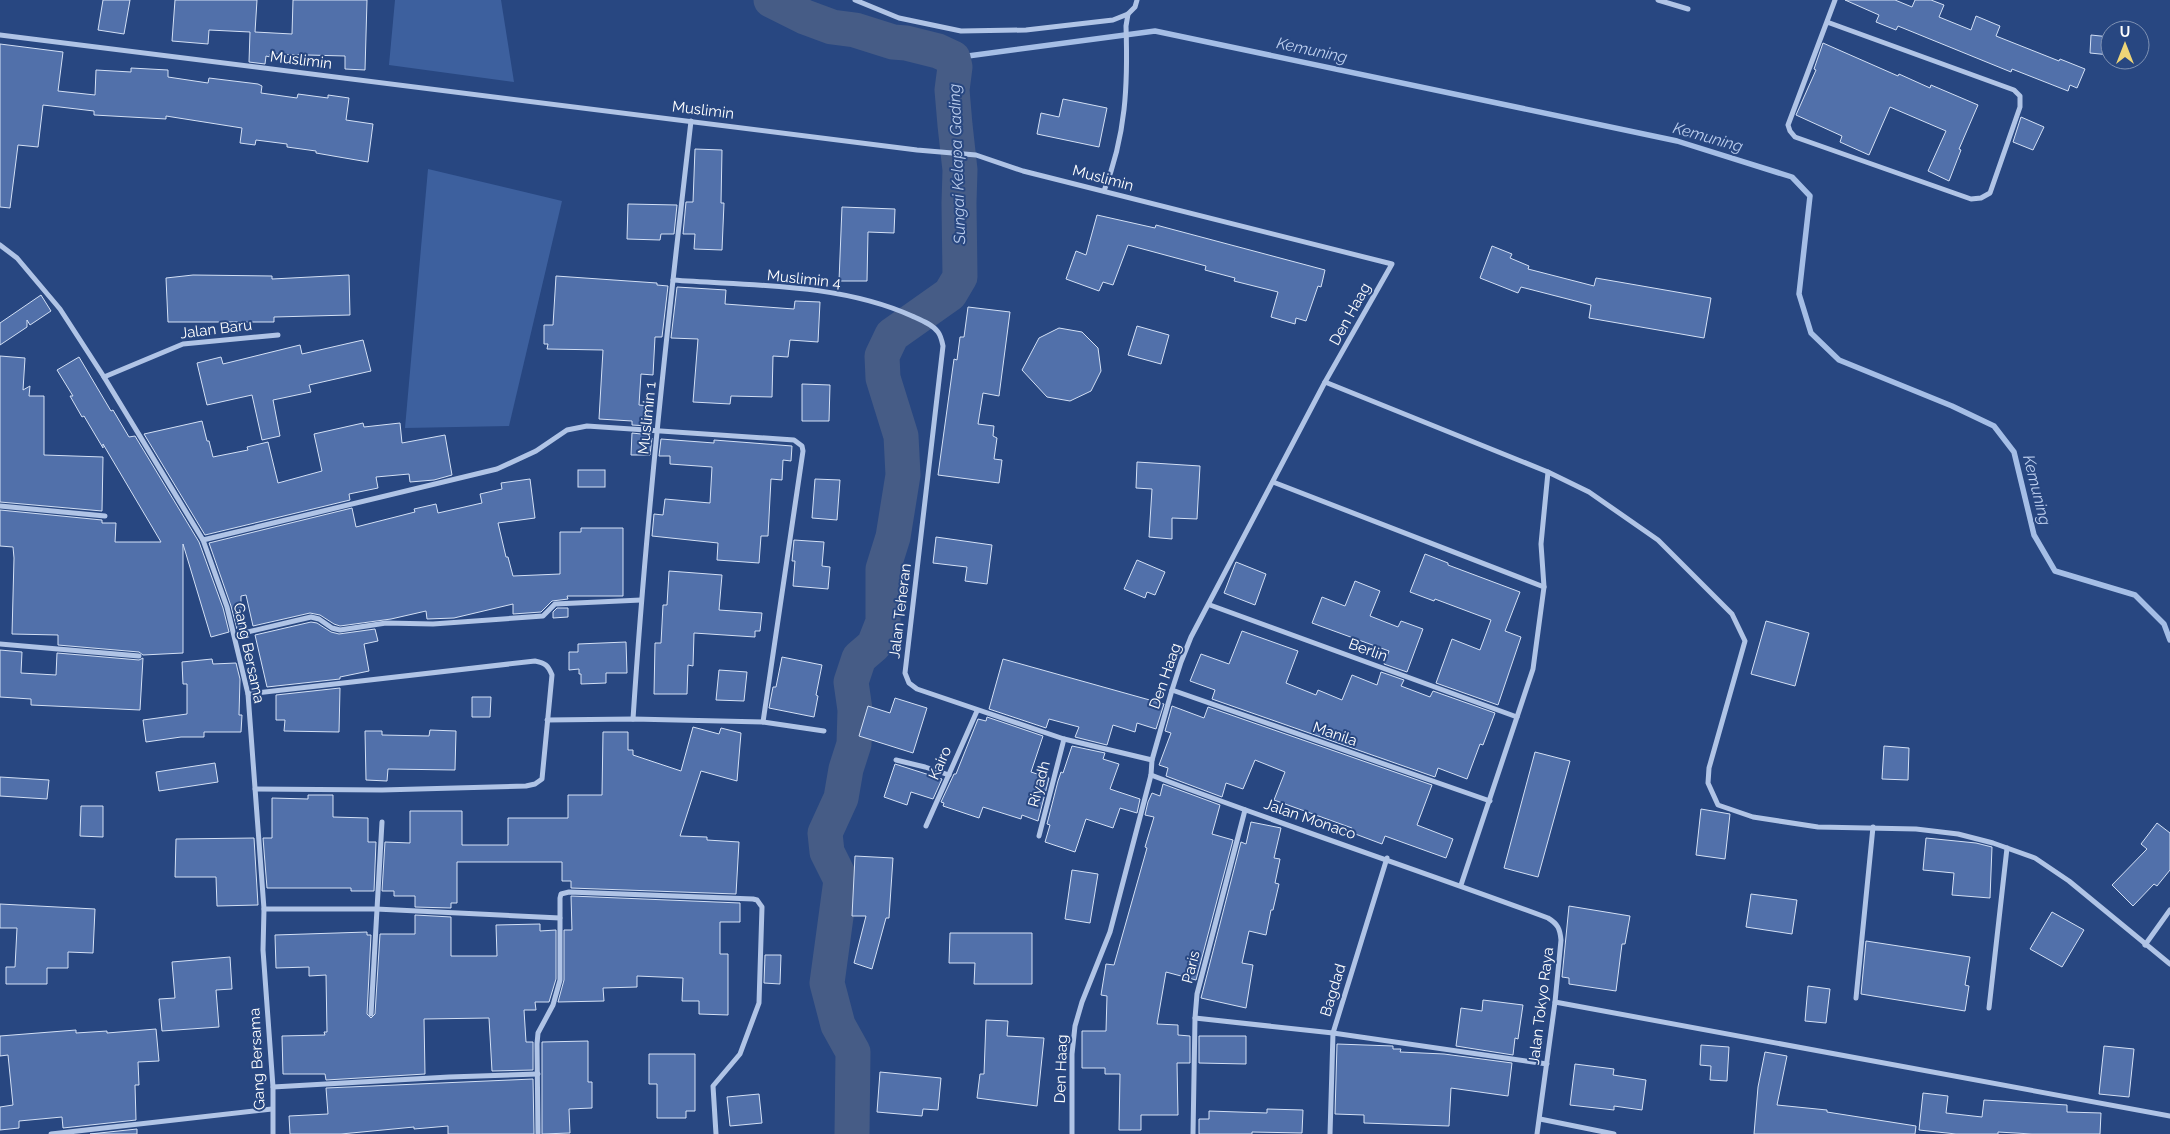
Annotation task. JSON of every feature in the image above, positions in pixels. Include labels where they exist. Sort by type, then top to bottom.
[{"type":"street","points":[[856,0],[899,18],[961,31],[1026,30],[1113,20],[1128,14],[1135,7],[1137,0]]},
{"type":"street","points":[[1658,0],[1688,9]]},
{"type":"street","points":[[1827,22],[2014,90],[2020,96],[2020,107],[1990,193],[1981,198],[1971,199],[1795,137],[1790,131],[1788,125],[1835,0]]},
{"type":"street","points":[[1104,191],[1120,142],[1126,97],[1126,26],[1128,14]]},
{"type":"street","name":"Muslimin","points":[[0,35],[917,150],[976,155],[1023,171],[1392,264]]},
{"type":"street","name":"Muslimin 1","points":[[634,719],[641,600],[691,121]]},
{"type":"street","name":"Gang Bersama","points":[[0,245],[17,258],[60,310],[104,377],[203,540],[235,635],[248,694],[264,910],[262,950],[273,1087],[273,1134]]},
{"type":"street","name":"Den Haag","points":[[1072,1134],[1072,1054],[1076,1026],[1082,1002],[1110,932],[1151,774],[1152,760],[1172,690],[1191,637],[1210,605],[1325,382],[1392,264]]},
{"type":"street","name":"Muslimin 4","points":[[673,280],[811,290],[855,298],[901,311],[927,323]]},
{"type":"street","name":"Jalan Teheran","points":[[927,323],[938,332],[943,346],[905,673],[909,683],[917,689],[977,711],[1064,739],[1152,760]]},
{"type":"street","name":"Jalan Baru","points":[[104,377],[182,344],[278,335]]},
{"type":"street","points":[[1325,382],[1548,472],[1589,492],[1658,540],[1732,614],[1745,641],[1709,768],[1708,783],[1718,805],[1753,817],[1818,827],[1916,829],[1958,834],[2007,848],[2035,858],[2069,881],[2170,964]]},
{"type":"street","points":[[203,540],[497,469],[536,451],[571,428],[587,426],[794,440],[802,446],[803,451],[763,722]]},
{"type":"street","points":[[1461,886],[1532,669],[1544,587],[1541,544],[1548,472]]},
{"type":"street","points":[[1273,482],[1544,587]]},
{"type":"street","points":[[0,506],[105,516]]},
{"type":"street","points":[[235,635],[311,617],[340,630],[386,623],[433,624],[543,616],[556,604],[641,600]]},
{"type":"street","name":"Berlin","points":[[1210,605],[1517,717]]},
{"type":"street","points":[[0,644],[139,656]]},
{"type":"street","points":[[248,694],[535,661],[549,667],[552,675],[542,779],[535,784],[526,786],[382,790],[255,789]]},
{"type":"street","name":"Manila","points":[[1172,690],[1490,801]]},
{"type":"street","name":"Kairo","points":[[926,826],[977,711]]},
{"type":"street","points":[[547,720],[634,719],[763,722],[824,731]]},
{"type":"street","name":"Riyadh","points":[[1039,836],[1064,739]]},
{"type":"street","points":[[896,760],[949,775]]},
{"type":"street","name":"Jalan Monaco","points":[[1151,774],[1245,810],[1387,858],[1461,886]]},
{"type":"street","name":"Paris","points":[[1193,1134],[1197,994],[1245,810]]},
{"type":"street","points":[[371,1014],[382,822]]},
{"type":"street","points":[[1856,998],[1873,827]]},
{"type":"street","points":[[1989,1008],[2007,848]]},
{"type":"street","name":"Bagdad","points":[[1330,1134],[1333,1033],[1387,858]]},
{"type":"street","name":"Jalan Tokyo Raya","points":[[1461,886],[1548,918],[1556,923],[1560,930],[1562,940],[1537,1134]]},
{"type":"street","points":[[538,1134],[538,1032],[553,1005],[560,980],[561,894],[569,892],[753,899],[761,903],[759,1003],[740,1054],[713,1086],[716,1134]]},
{"type":"street","points":[[264,910],[376,909],[560,918]]},
{"type":"street","points":[[2145,945],[2170,910]]},
{"type":"street","points":[[1555,1002],[2170,1116]]},
{"type":"street","points":[[1195,1018],[1333,1033],[1547,1064]]},
{"type":"street","points":[[273,1087],[538,1074]]},
{"type":"street","points":[[51,1134],[272,1109]]},
{"type":"street","points":[[1540,1119],[1614,1134]]},
{"type":"shaded area","points":[[395,0],[501,0],[514,82],[389,65]]},
{"type":"shaded area","points":[[428,169],[562,201],[509,426],[405,428]]},
{"type":"building","points":[[103,0],[130,0],[124,34],[98,30]]},
{"type":"building","points":[[175,0],[257,0],[255,32],[292,34],[293,0],[367,0],[365,70],[345,69],[345,56],[270,54],[270,57],[266,56],[265,64],[249,62],[250,32],[209,30],[208,44],[172,41]]},
{"type":"building","points":[[1845,0],[1895,0],[1912,7],[1915,0],[1931,0],[1944,5],[1939,17],[1971,30],[1976,16],[2000,26],[1996,36],[2059,61],[2060,59],[2085,69],[2077,88],[2070,85],[2068,91],[2012,69],[2011,72],[1898,26],[1896,30],[1876,22],[1879,15]]},
{"type":"building","points":[[2091,35],[2100,36],[2100,54],[2090,53]]},
{"type":"building","points":[[1823,43],[1898,76],[1899,74],[1930,88],[1931,85],[1978,105],[1959,149],[1961,150],[1949,181],[1928,171],[1946,131],[1890,107],[1869,155],[1840,142],[1842,136],[1796,115],[1816,70],[1814,69]]},
{"type":"building","points":[[0,44],[63,52],[58,91],[95,95],[96,70],[131,72],[131,68],[168,70],[168,77],[208,83],[209,78],[258,84],[262,86],[261,93],[297,98],[298,94],[328,98],[328,95],[349,98],[346,120],[373,124],[368,162],[287,147],[287,144],[256,140],[255,145],[240,143],[242,128],[166,116],[166,119],[94,115],[94,111],[43,105],[38,147],[18,145],[10,208],[0,207]]},
{"type":"building","points":[[1063,99],[1107,108],[1099,147],[1037,134],[1041,113],[1059,117]]},
{"type":"building","points":[[2021,117],[2044,127],[2033,150],[2013,142]]},
{"type":"building","points":[[695,149],[722,150],[721,203],[724,203],[722,250],[694,249],[695,234],[683,234],[686,202],[693,202]]},
{"type":"building","points":[[628,204],[677,205],[674,234],[661,234],[660,240],[627,239]]},
{"type":"building","points":[[842,207],[895,209],[894,233],[868,232],[867,281],[839,281]]},
{"type":"building","points":[[1097,215],[1155,228],[1156,225],[1325,270],[1321,287],[1318,286],[1306,321],[1296,318],[1295,324],[1271,317],[1278,292],[1234,281],[1235,278],[1205,270],[1206,266],[1128,245],[1113,285],[1103,282],[1099,291],[1066,279],[1076,251],[1086,255]]},
{"type":"building","points":[[1492,246],[1512,254],[1510,258],[1529,266],[1528,269],[1594,286],[1596,278],[1711,298],[1704,338],[1589,318],[1591,305],[1521,287],[1518,293],[1480,278]]},
{"type":"building","points":[[193,275],[272,276],[272,279],[349,275],[350,315],[274,317],[274,322],[168,322],[166,278]]},
{"type":"building","points":[[556,276],[657,283],[657,285],[668,286],[662,337],[655,337],[653,375],[641,374],[639,405],[649,406],[648,426],[632,425],[632,421],[599,419],[603,350],[547,349],[548,344],[544,344],[544,325],[553,325]]},
{"type":"building","points":[[677,287],[726,290],[725,304],[794,309],[795,301],[820,302],[818,342],[790,340],[788,357],[773,356],[772,397],[731,396],[730,404],[693,402],[698,339],[671,338]]},
{"type":"building","points":[[41,295],[51,311],[30,325],[27,320],[27,327],[0,345],[0,323]]},
{"type":"building","points":[[968,307],[1010,312],[999,396],[983,393],[978,424],[994,426],[993,436],[997,438],[994,459],[1002,460],[999,483],[938,475],[954,359],[957,360],[960,337],[964,337]]},
{"type":"building","points":[[1137,326],[1169,335],[1161,364],[1128,355]]},
{"type":"building","points":[[1059,328],[1082,332],[1098,348],[1101,371],[1091,391],[1070,401],[1047,397],[1022,370],[1039,338]]},
{"type":"building","points":[[363,340],[371,371],[309,385],[311,392],[273,400],[280,436],[262,440],[252,395],[207,405],[197,363],[221,357],[223,364],[300,345],[302,354]]},
{"type":"building","points":[[0,356],[25,358],[23,390],[30,386],[29,396],[44,396],[44,455],[103,457],[102,511],[0,502]]},
{"type":"building","points":[[79,357],[129,437],[135,436],[199,542],[223,608],[229,632],[211,637],[183,544],[183,653],[143,655],[139,652],[58,645],[58,635],[12,634],[13,547],[0,546],[0,510],[102,520],[102,523],[116,523],[115,542],[161,542],[103,444],[103,448],[84,416],[82,417],[70,396],[73,396],[57,370]]},
{"type":"building","points":[[802,384],[830,385],[829,421],[802,421]]},
{"type":"building","points":[[202,421],[213,457],[248,450],[247,447],[268,442],[278,483],[322,471],[314,434],[363,423],[364,427],[400,423],[402,443],[445,435],[452,475],[434,480],[410,482],[409,474],[376,477],[378,488],[349,494],[350,500],[205,535],[144,434]]},
{"type":"building","points":[[632,433],[650,435],[650,438],[652,438],[650,455],[631,455]]},
{"type":"building","points":[[661,439],[714,443],[714,440],[792,446],[791,461],[783,460],[782,480],[771,479],[768,536],[761,536],[759,563],[717,560],[718,543],[652,536],[654,514],[663,515],[665,499],[710,503],[712,467],[670,464],[670,456],[659,456]]},
{"type":"building","points":[[1137,462],[1200,466],[1197,519],[1172,518],[1172,539],[1149,537],[1152,489],[1136,488]]},
{"type":"building","points":[[578,470],[605,470],[605,487],[578,487]]},
{"type":"building","points":[[530,479],[535,518],[498,523],[506,557],[508,557],[513,576],[560,574],[560,532],[581,532],[581,528],[623,528],[623,596],[567,596],[568,599],[552,601],[541,612],[513,614],[513,604],[454,618],[427,619],[426,611],[391,619],[340,626],[320,615],[310,613],[253,626],[246,595],[241,596],[241,628],[237,629],[209,543],[352,508],[356,527],[415,512],[414,509],[436,504],[438,513],[482,503],[480,494],[502,489],[501,483]]},
{"type":"building","points":[[815,479],[840,480],[837,520],[812,518]]},
{"type":"building","points":[[936,537],[992,545],[987,584],[965,581],[967,567],[933,563]]},
{"type":"building","points":[[794,540],[824,542],[822,566],[830,567],[828,589],[793,586],[795,561],[792,561]]},
{"type":"building","points":[[1425,554],[1448,563],[1448,565],[1520,592],[1505,631],[1521,637],[1498,705],[1436,683],[1452,639],[1480,650],[1491,620],[1435,599],[1434,601],[1410,592]]},
{"type":"building","points":[[1137,560],[1165,572],[1155,595],[1147,592],[1145,598],[1124,589]]},
{"type":"building","points":[[1236,562],[1266,574],[1255,605],[1224,593]]},
{"type":"building","points":[[669,571],[722,575],[719,610],[762,613],[760,631],[755,631],[755,637],[694,633],[693,666],[688,665],[687,694],[654,694],[655,643],[661,643],[663,605],[667,605]]},
{"type":"building","points":[[1355,581],[1380,591],[1370,616],[1398,627],[1401,621],[1423,629],[1407,672],[1384,664],[1389,651],[1312,623],[1322,597],[1345,606]]},
{"type":"building","points":[[557,608],[568,608],[568,617],[553,618],[553,612]]},
{"type":"building","points":[[1766,621],[1809,633],[1795,686],[1751,674]]},
{"type":"building","points":[[311,622],[339,634],[375,629],[378,641],[364,644],[369,671],[340,677],[340,679],[267,687],[255,635]]},
{"type":"building","points":[[1242,631],[1298,651],[1286,683],[1316,695],[1318,690],[1342,700],[1352,675],[1377,685],[1381,672],[1404,680],[1401,686],[1430,697],[1433,691],[1495,713],[1483,745],[1480,744],[1467,779],[1438,768],[1435,777],[1212,699],[1215,690],[1190,681],[1201,654],[1229,664]]},
{"type":"building","points":[[626,642],[627,673],[606,673],[606,683],[581,684],[579,669],[569,670],[569,652],[578,652],[578,644]]},
{"type":"building","points":[[0,650],[22,652],[21,673],[56,675],[57,653],[139,660],[143,658],[140,710],[31,705],[31,699],[0,697]]},
{"type":"building","points":[[782,657],[822,665],[814,717],[769,708],[773,687],[776,687]]},
{"type":"building","points":[[212,659],[213,664],[236,663],[240,679],[239,715],[242,715],[241,732],[204,732],[204,737],[181,737],[146,742],[143,720],[187,714],[187,684],[183,684],[182,662]]},
{"type":"building","points":[[1003,659],[1164,704],[1156,729],[1137,723],[1135,732],[1113,725],[1107,745],[1075,737],[1079,727],[1049,719],[1046,728],[989,709]]},
{"type":"building","points":[[719,670],[747,672],[744,701],[716,700]]},
{"type":"building","points":[[340,688],[339,732],[284,731],[285,720],[276,720],[276,695]]},
{"type":"building","points":[[472,697],[491,697],[490,717],[472,717]]},
{"type":"building","points":[[895,698],[927,708],[913,753],[859,736],[868,706],[890,713]]},
{"type":"building","points":[[1172,706],[1204,718],[1208,707],[1432,785],[1417,825],[1453,839],[1446,858],[1385,836],[1382,844],[1350,832],[1352,828],[1274,800],[1285,772],[1255,760],[1243,789],[1226,783],[1222,797],[1166,776],[1168,768],[1159,765],[1171,733],[1165,731]]},
{"type":"building","points":[[987,717],[1043,736],[1031,772],[1049,778],[1038,821],[1022,815],[1021,819],[983,807],[979,818],[943,806],[944,803],[941,802],[954,774],[956,774],[978,719],[986,721]]},
{"type":"building","points":[[693,727],[719,734],[721,728],[741,733],[737,781],[701,771],[680,836],[707,837],[707,840],[739,842],[736,894],[571,888],[571,881],[562,881],[562,862],[457,862],[457,903],[451,903],[451,908],[415,907],[415,896],[394,896],[394,891],[382,891],[385,842],[410,843],[410,811],[462,811],[462,845],[508,845],[508,818],[568,818],[568,795],[602,795],[603,732],[628,732],[628,750],[633,750],[633,755],[681,771]]},
{"type":"building","points":[[430,730],[456,731],[455,770],[388,769],[387,781],[366,780],[365,731],[382,731],[382,735],[429,736]]},
{"type":"building","points":[[1072,746],[1105,753],[1103,759],[1119,764],[1110,789],[1140,799],[1137,813],[1120,808],[1113,828],[1086,819],[1075,852],[1045,842],[1050,825],[1047,824],[1058,781],[1061,772],[1063,773]]},
{"type":"building","points":[[1884,746],[1909,748],[1908,780],[1882,779]]},
{"type":"building","points":[[1535,752],[1570,761],[1538,877],[1504,868]]},
{"type":"building","points":[[215,763],[218,782],[159,791],[156,772]]},
{"type":"building","points":[[895,764],[942,779],[933,799],[911,792],[907,805],[884,797]]},
{"type":"building","points":[[0,777],[49,780],[47,799],[0,796]]},
{"type":"building","points":[[1163,784],[1220,805],[1212,834],[1233,840],[1196,980],[1166,972],[1157,1024],[1178,1025],[1178,1035],[1190,1036],[1190,1063],[1177,1063],[1178,1115],[1141,1115],[1141,1130],[1119,1130],[1120,1074],[1105,1074],[1105,1068],[1082,1068],[1082,1031],[1106,1031],[1107,996],[1101,995],[1106,964],[1114,965],[1147,848],[1145,847],[1154,817],[1145,815],[1148,802],[1152,793],[1160,796]]},
{"type":"building","points":[[308,795],[333,795],[333,817],[368,818],[368,842],[376,842],[374,891],[351,891],[351,888],[267,888],[263,838],[272,838],[272,798],[308,799]]},
{"type":"building","points":[[81,806],[103,806],[103,837],[80,836]]},
{"type":"building","points":[[1701,809],[1730,814],[1725,859],[1696,855]]},
{"type":"building","points":[[1251,822],[1281,828],[1274,858],[1280,859],[1275,883],[1279,884],[1266,935],[1249,931],[1242,963],[1253,965],[1246,1008],[1201,998],[1241,842],[1246,844]]},
{"type":"building","points":[[2157,823],[2170,833],[2170,870],[2157,886],[2154,884],[2133,906],[2112,885],[2147,849],[2141,844]]},
{"type":"building","points":[[254,838],[258,905],[217,906],[216,877],[175,877],[176,839]]},
{"type":"building","points":[[1926,838],[1976,843],[1992,847],[1990,898],[1952,895],[1954,873],[1923,870]]},
{"type":"building","points":[[855,856],[893,858],[889,918],[886,918],[872,969],[854,963],[866,916],[852,916]]},
{"type":"building","points":[[1072,870],[1098,874],[1090,923],[1065,919]]},
{"type":"building","points":[[1751,894],[1797,900],[1792,934],[1746,927]]},
{"type":"building","points":[[571,896],[740,903],[740,922],[720,922],[720,954],[728,954],[728,1015],[699,1014],[699,1001],[682,1001],[683,978],[637,976],[637,987],[603,988],[604,1001],[558,1002],[564,980],[564,930],[572,930]]},
{"type":"building","points":[[0,904],[95,909],[93,953],[68,952],[68,968],[47,968],[47,984],[6,984],[6,967],[15,967],[17,928],[0,928]]},
{"type":"building","points":[[1569,906],[1630,916],[1625,944],[1622,944],[1616,991],[1569,984],[1569,978],[1562,977]]},
{"type":"building","points":[[2052,912],[2084,930],[2062,967],[2030,949]]},
{"type":"building","points":[[415,915],[451,917],[451,956],[497,956],[496,925],[540,924],[540,931],[556,930],[556,979],[549,1002],[535,1002],[536,1010],[524,1010],[526,1042],[533,1042],[533,1070],[492,1071],[489,1018],[424,1019],[425,1074],[326,1080],[325,1074],[283,1074],[282,1036],[325,1035],[324,1032],[327,1032],[326,975],[309,976],[309,967],[276,968],[275,935],[367,932],[367,935],[371,935],[367,1014],[371,1018],[375,1014],[380,934],[415,934]]},
{"type":"building","points":[[950,933],[1032,933],[1032,984],[974,984],[975,963],[949,963]]},
{"type":"building","points":[[1866,941],[1970,957],[1965,985],[1969,986],[1965,1011],[1861,994]]},
{"type":"building","points":[[765,955],[781,955],[780,984],[764,983]]},
{"type":"building","points":[[230,957],[232,989],[216,990],[219,1027],[162,1031],[159,999],[175,998],[172,962]]},
{"type":"building","points":[[1808,986],[1830,989],[1826,1023],[1805,1021]]},
{"type":"building","points":[[1483,1000],[1523,1005],[1518,1039],[1515,1038],[1513,1055],[1456,1046],[1461,1008],[1482,1011]]},
{"type":"building","points":[[986,1020],[1008,1021],[1007,1036],[1044,1038],[1037,1106],[977,1098],[980,1074],[984,1074]]},
{"type":"building","points":[[156,1029],[159,1061],[138,1062],[139,1085],[135,1085],[136,1120],[63,1128],[62,1117],[19,1121],[19,1128],[0,1130],[0,1107],[13,1105],[8,1055],[0,1056],[0,1036],[76,1030],[76,1033],[107,1031],[107,1033]]},
{"type":"building","points":[[1199,1036],[1246,1036],[1246,1064],[1199,1063]]},
{"type":"building","points":[[588,1041],[588,1082],[592,1082],[592,1108],[569,1109],[570,1133],[542,1134],[542,1042]]},
{"type":"building","points":[[1337,1044],[1393,1046],[1393,1049],[1401,1049],[1400,1052],[1444,1054],[1512,1063],[1508,1096],[1451,1088],[1449,1126],[1364,1123],[1364,1115],[1335,1114]]},
{"type":"building","points":[[1701,1045],[1729,1047],[1727,1081],[1710,1080],[1711,1066],[1700,1065]]},
{"type":"building","points":[[2104,1046],[2134,1049],[2129,1097],[2099,1094]]},
{"type":"building","points":[[1765,1052],[1787,1056],[1777,1105],[1827,1110],[1827,1112],[1916,1126],[1915,1134],[1754,1134],[1758,1087]]},
{"type":"building","points":[[649,1054],[695,1054],[695,1111],[686,1111],[686,1118],[657,1118],[657,1084],[649,1084]]},
{"type":"building","points":[[1575,1064],[1614,1069],[1613,1075],[1646,1080],[1642,1110],[1614,1106],[1614,1110],[1570,1105]]},
{"type":"building","points":[[880,1072],[941,1078],[938,1110],[923,1109],[922,1116],[877,1112]]},
{"type":"building","points":[[533,1079],[534,1134],[448,1134],[448,1126],[414,1129],[414,1127],[341,1134],[290,1134],[289,1116],[328,1114],[326,1088]]},
{"type":"building","points":[[1923,1093],[1948,1096],[1946,1113],[1982,1117],[1984,1100],[2067,1105],[2067,1112],[2101,1113],[2100,1134],[1998,1132],[1998,1134],[1956,1134],[1919,1130]]},
{"type":"building","points":[[759,1094],[762,1123],[730,1126],[727,1097]]},
{"type":"building","points":[[1267,1109],[1303,1110],[1302,1133],[1199,1134],[1199,1119],[1209,1119],[1209,1111],[1267,1113]]},
{"type":"building","points":[[137,1129],[137,1134],[90,1134]]},
{"type":"waterway","name":"Sungai Kelapa Gading","points":[[771,0],[805,17],[832,27],[855,30],[893,42],[906,43],[938,51],[953,58],[955,67],[952,90],[960,170],[960,277],[950,294],[892,335],[882,356],[883,378],[901,436],[903,475],[893,537],[883,569],[883,622],[874,645],[859,658],[851,682],[855,710],[854,744],[846,769],[841,798],[825,833],[827,852],[841,880],[827,983],[838,1025],[853,1052],[852,1134]]},
{"type":"waterway","name":"Kemuning","points":[[953,58],[1155,31],[1677,141],[1792,177],[1810,196],[1799,294],[1811,333],[1839,360],[1952,406],[1994,426],[2014,452],[2034,535],[2055,571],[2135,595],[2164,624],[2170,640]]}]
